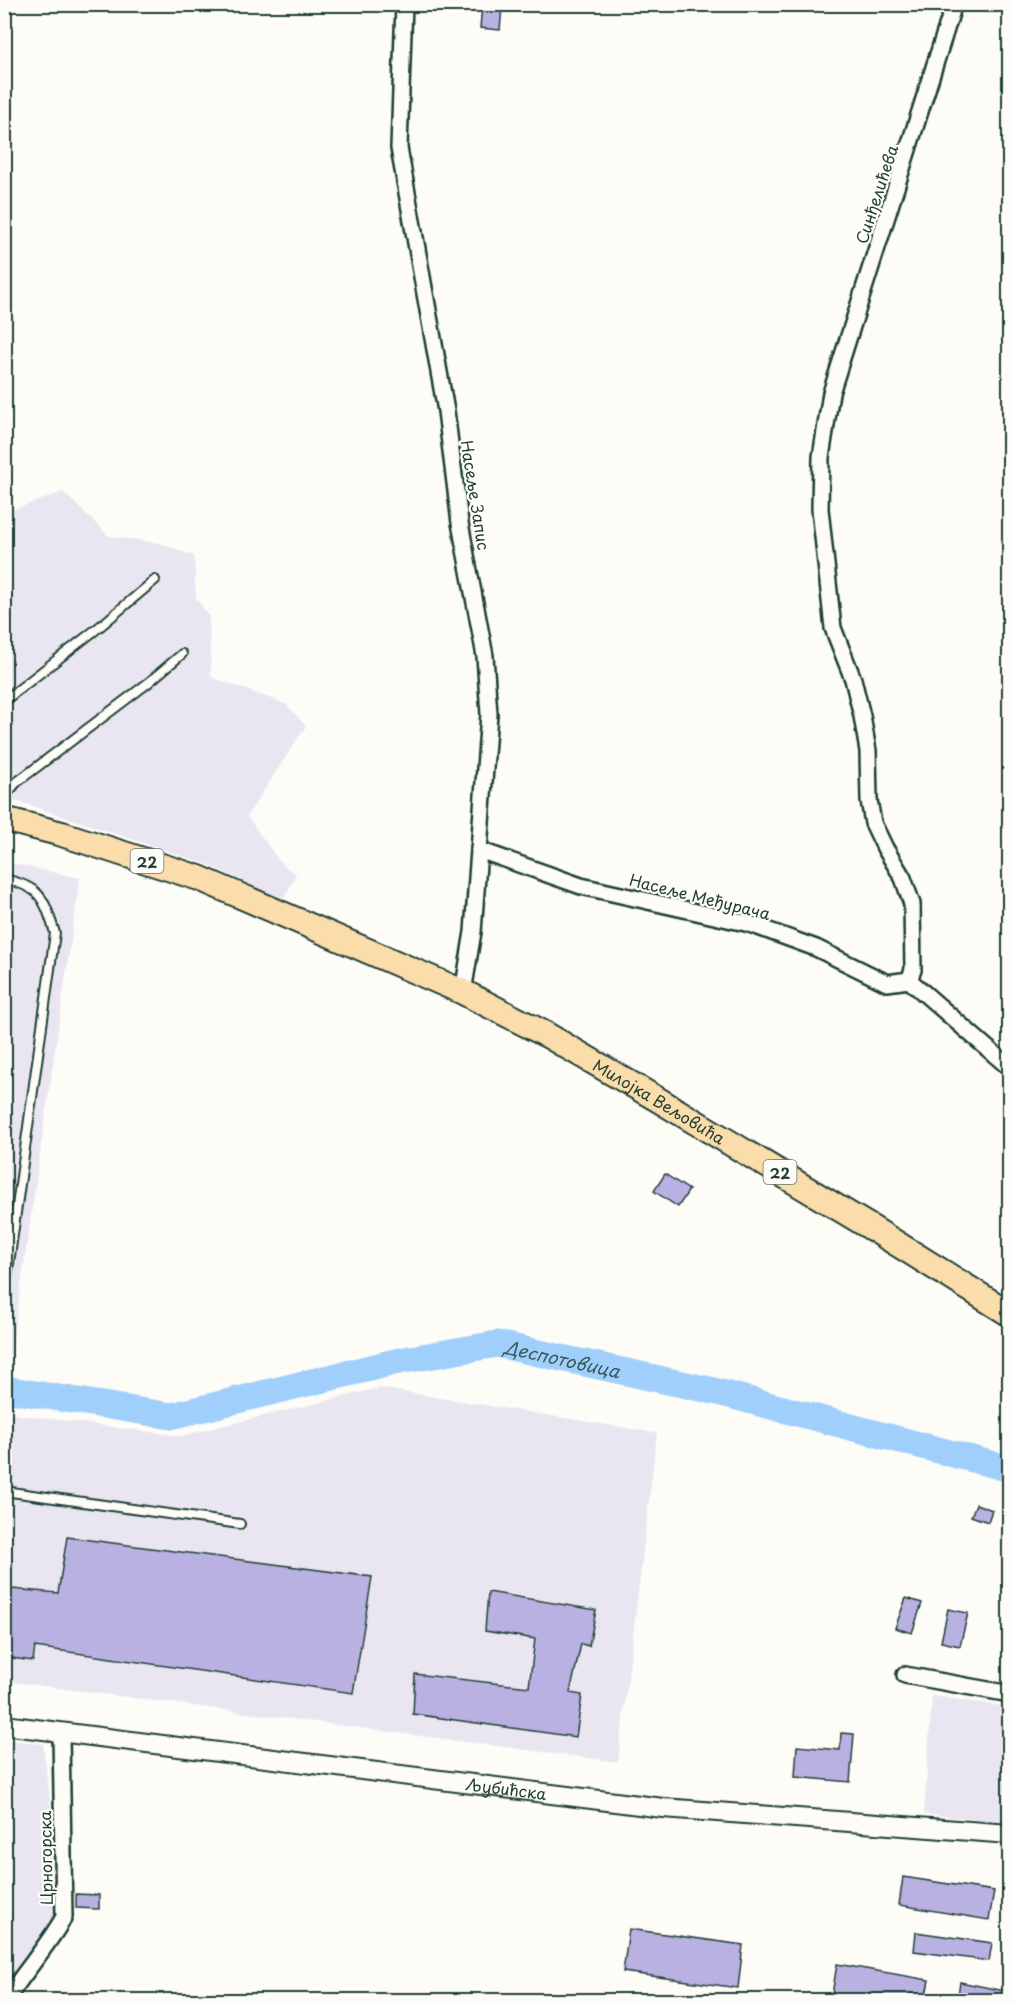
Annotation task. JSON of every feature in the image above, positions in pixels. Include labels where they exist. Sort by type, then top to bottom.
[{"type":"main road","name":"Милојка Вељовића","points":[[4,819],[73,837],[199,878],[463,992],[524,1022],[657,1099],[1010,1314]]},
{"type":"street","name":"Насеље Запис","points":[[404,4],[399,148],[446,411],[460,523],[485,656],[489,714],[473,932],[463,992]]},
{"type":"street","name":"Синђелићева","points":[[909,980],[914,970],[912,904],[903,878],[873,823],[869,800],[868,751],[862,716],[853,679],[833,628],[820,509],[821,457],[831,393],[920,118],[954,4]]},
{"type":"street","name":"Насеље Међурача","points":[[479,850],[581,886],[750,924],[816,948],[887,983],[909,980]]},
{"type":"street","points":[[909,980],[1010,1068]]},
{"type":"street","points":[[905,1675],[1010,1694]]},
{"type":"street","name":"Љубићска","points":[[4,1725],[663,1808],[1010,1834]]},
{"type":"street","name":"Црногорска","points":[[6,2001],[18,1981],[53,1937],[64,1917],[61,1733]]},
{"type":"lane","points":[[4,701],[103,624],[155,580]]},
{"type":"lane","points":[[4,797],[16,782],[148,683],[182,654]]},
{"type":"lane","points":[[4,879],[23,883],[43,899],[55,933],[4,1299]]},
{"type":"lane","points":[[4,1491],[240,1524]]},
{"type":"shaded area","points":[[63,492],[109,536],[159,543],[194,556],[196,598],[209,616],[211,677],[286,704],[306,726],[247,816],[279,861],[296,875],[283,901],[209,865],[5,797],[4,513]]},
{"type":"shaded area","points":[[5,862],[80,878],[8,1374],[5,1374]]},
{"type":"shaded area","points":[[379,1388],[657,1433],[618,1762],[5,1681],[5,1413],[181,1436]]},
{"type":"shaded area","points":[[932,1696],[1009,1707],[1009,1823],[924,1814]]},
{"type":"shaded area","points":[[5,1739],[43,1744],[54,1834],[54,1918],[5,1986]]},
{"type":"building","points":[[482,5],[502,7],[500,30],[480,28]]},
{"type":"building","points":[[665,1174],[689,1190],[678,1207],[654,1191]]},
{"type":"building","points":[[976,1504],[992,1510],[988,1522],[971,1516]]},
{"type":"building","points":[[67,1537],[372,1577],[353,1693],[35,1647],[33,1661],[4,1657],[12,1589],[58,1593]]},
{"type":"building","points":[[488,1592],[596,1610],[589,1646],[581,1644],[570,1693],[582,1695],[576,1737],[413,1714],[415,1674],[529,1687],[535,1639],[485,1631]]},
{"type":"building","points":[[906,1598],[922,1603],[912,1633],[895,1628]]},
{"type":"building","points":[[948,1609],[968,1613],[960,1646],[941,1642]]},
{"type":"building","points":[[841,1733],[854,1734],[850,1782],[795,1777],[797,1746],[840,1750]]},
{"type":"building","points":[[903,1877],[994,1891],[989,1920],[899,1905]]},
{"type":"building","points":[[76,1894],[99,1895],[99,1909],[76,1908]]},
{"type":"building","points":[[629,1929],[743,1945],[738,1988],[623,1972]]},
{"type":"building","points":[[916,1932],[992,1943],[989,1961],[914,1951]]},
{"type":"building","points":[[837,1964],[929,1980],[925,2001],[831,2001]]},
{"type":"building","points":[[960,1982],[1010,1992],[1010,2001],[957,2001]]},
{"type":"waterway","name":"Деспотовица","points":[[4,1389],[171,1416],[399,1361],[497,1344],[714,1391],[1010,1469]]}]
